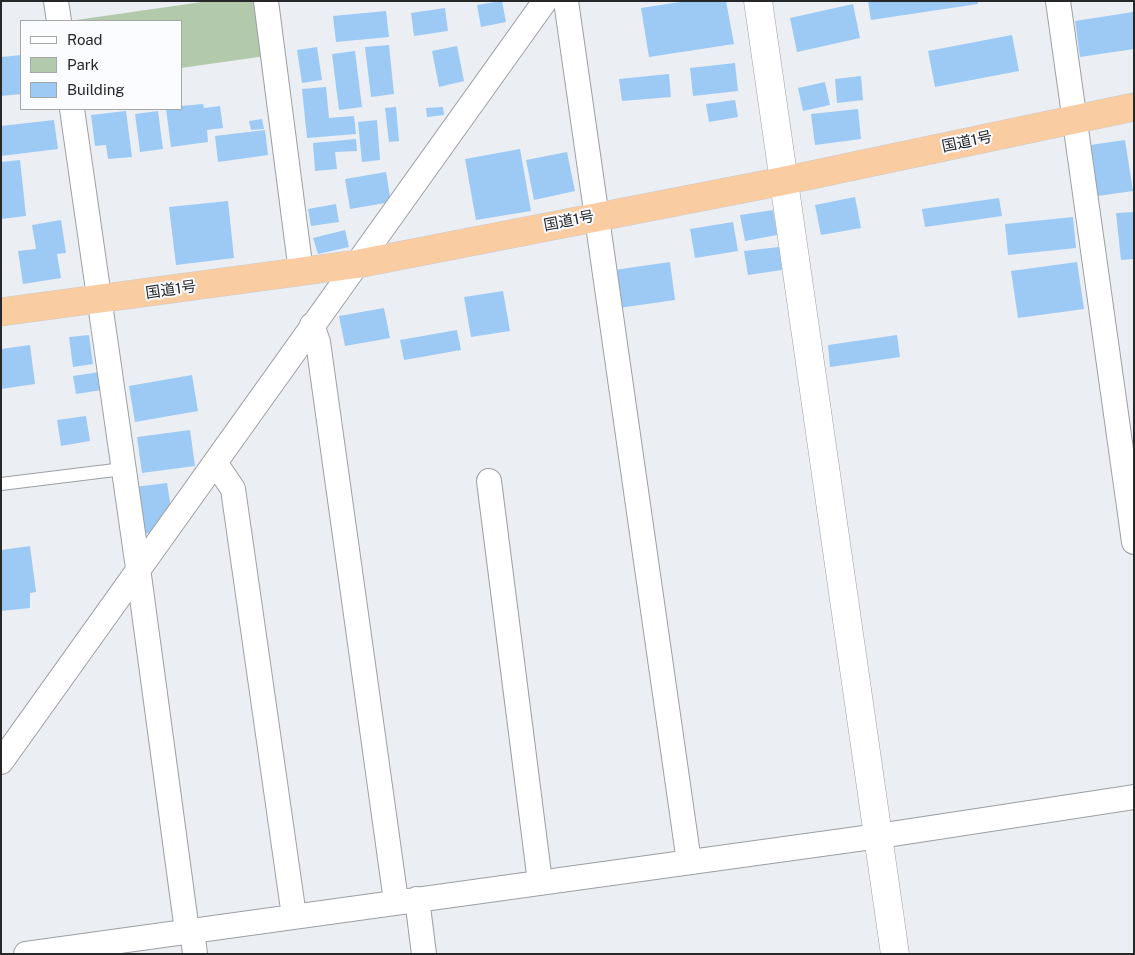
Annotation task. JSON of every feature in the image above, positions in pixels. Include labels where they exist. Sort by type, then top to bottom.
[{"type":"highway","name":"国道1号","points":[[1,312],[357,264],[595,216],[783,181],[1134,107]]},
{"type":"street","points":[[56,1],[59,20]]},
{"type":"street","points":[[266,1],[301,272]]},
{"type":"street","points":[[1,762],[138,568],[216,464],[312,325],[545,1]]},
{"type":"street","points":[[566,1],[688,862]]},
{"type":"street","points":[[758,1],[895,954]]},
{"type":"street","points":[[1058,1],[1134,542]]},
{"type":"street","points":[[72,110],[189,931],[195,954]]},
{"type":"street","points":[[312,325],[318,342],[406,900],[424,954]]},
{"type":"street","points":[[216,464],[233,489],[294,916]]},
{"type":"street","points":[[489,481],[540,882]]},
{"type":"street","points":[[26,954],[879,836],[1134,797]]},
{"type":"lane","points":[[1,484],[123,469]]},
{"type":"green space","points":[[209,1],[258,1],[266,56],[182,68],[182,20],[76,20]]},
{"type":"building","points":[[502,1],[506,22],[481,27],[477,5]]},
{"type":"building","points":[[686,1],[726,1],[734,44],[649,57],[641,8]]},
{"type":"building","points":[[868,1],[978,1],[978,4],[871,20]]},
{"type":"building","points":[[853,4],[860,38],[797,52],[790,18]]},
{"type":"building","points":[[445,8],[448,31],[414,36],[411,13]]},
{"type":"building","points":[[386,11],[389,37],[336,42],[333,16]]},
{"type":"building","points":[[1133,12],[1134,49],[1080,57],[1075,21]]},
{"type":"building","points":[[1012,35],[1019,71],[935,87],[928,51]]},
{"type":"building","points":[[389,45],[394,94],[371,97],[365,47]]},
{"type":"building","points":[[457,46],[464,81],[439,87],[432,51]]},
{"type":"building","points":[[317,47],[322,80],[302,83],[297,50]]},
{"type":"building","points":[[355,51],[362,107],[339,110],[332,54]]},
{"type":"building","points":[[20,55],[20,94],[1,96],[1,57]]},
{"type":"building","points":[[735,63],[738,91],[693,96],[690,68]]},
{"type":"building","points":[[669,74],[671,97],[622,101],[619,79]]},
{"type":"building","points":[[861,76],[863,100],[837,103],[835,79]]},
{"type":"building","points":[[825,82],[830,105],[803,111],[798,88]]},
{"type":"building","points":[[326,87],[329,118],[354,116],[356,134],[307,138],[302,89]]},
{"type":"building","points":[[735,100],[738,117],[709,122],[706,104]]},
{"type":"building","points":[[203,104],[204,108],[220,106],[223,128],[207,130],[208,142],[171,147],[166,110],[182,110],[182,106]]},
{"type":"building","points":[[396,107],[399,141],[389,142],[385,108]]},
{"type":"building","points":[[443,107],[444,115],[427,117],[426,108]]},
{"type":"building","points":[[858,109],[861,139],[815,145],[811,114]]},
{"type":"building","points":[[126,111],[132,157],[108,159],[106,145],[95,146],[91,115]]},
{"type":"building","points":[[158,111],[163,149],[140,152],[135,114]]},
{"type":"building","points":[[262,119],[264,129],[251,130],[249,121]]},
{"type":"building","points":[[54,120],[58,149],[1,156],[1,126]]},
{"type":"building","points":[[377,120],[380,160],[362,162],[358,122]]},
{"type":"building","points":[[265,130],[268,155],[218,162],[215,136]]},
{"type":"building","points":[[356,139],[357,151],[335,152],[337,169],[315,171],[313,143]]},
{"type":"building","points":[[1125,140],[1133,191],[1098,196],[1090,145]]},
{"type":"building","points":[[520,149],[531,211],[476,220],[465,159]]},
{"type":"building","points":[[567,152],[575,191],[534,200],[526,160]]},
{"type":"building","points":[[20,160],[26,216],[1,219],[1,162]]},
{"type":"building","points":[[386,172],[391,202],[350,209],[345,179]]},
{"type":"building","points":[[855,197],[861,228],[821,235],[815,205]]},
{"type":"building","points":[[999,198],[1002,216],[925,227],[922,209]]},
{"type":"building","points":[[228,201],[234,258],[176,265],[169,207]]},
{"type":"building","points":[[336,204],[339,222],[311,226],[308,209]]},
{"type":"building","points":[[773,210],[777,235],[745,241],[740,215]]},
{"type":"building","points":[[1134,212],[1134,259],[1121,260],[1116,213]]},
{"type":"building","points":[[1073,217],[1076,248],[1008,255],[1005,224]]},
{"type":"building","points":[[61,220],[66,253],[57,254],[61,278],[23,284],[18,251],[36,249],[32,225]]},
{"type":"building","points":[[733,222],[738,251],[695,258],[690,229]]},
{"type":"building","points":[[345,230],[349,247],[318,254],[313,238]]},
{"type":"building","points":[[779,247],[782,270],[748,275],[744,251]]},
{"type":"building","points":[[670,262],[675,300],[619,308],[614,270]]},
{"type":"building","points":[[1077,262],[1084,309],[1018,318],[1011,271]]},
{"type":"building","points":[[503,291],[510,331],[471,337],[464,297]]},
{"type":"building","points":[[384,308],[390,338],[345,346],[339,316]]},
{"type":"building","points":[[457,330],[461,350],[404,360],[400,340]]},
{"type":"building","points":[[89,335],[93,364],[73,367],[69,337]]},
{"type":"building","points":[[897,335],[900,357],[830,367],[828,345]]},
{"type":"building","points":[[30,345],[35,384],[1,389],[1,349]]},
{"type":"building","points":[[99,372],[102,390],[76,394],[73,376]]},
{"type":"building","points":[[192,375],[198,411],[135,422],[129,386]]},
{"type":"building","points":[[86,416],[90,441],[61,446],[57,420]]},
{"type":"building","points":[[190,430],[195,466],[142,473],[137,437]]},
{"type":"building","points":[[167,483],[171,508],[153,531],[141,536],[134,487]]},
{"type":"building","points":[[30,546],[36,592],[30,593],[30,608],[1,611],[1,550]]}]
